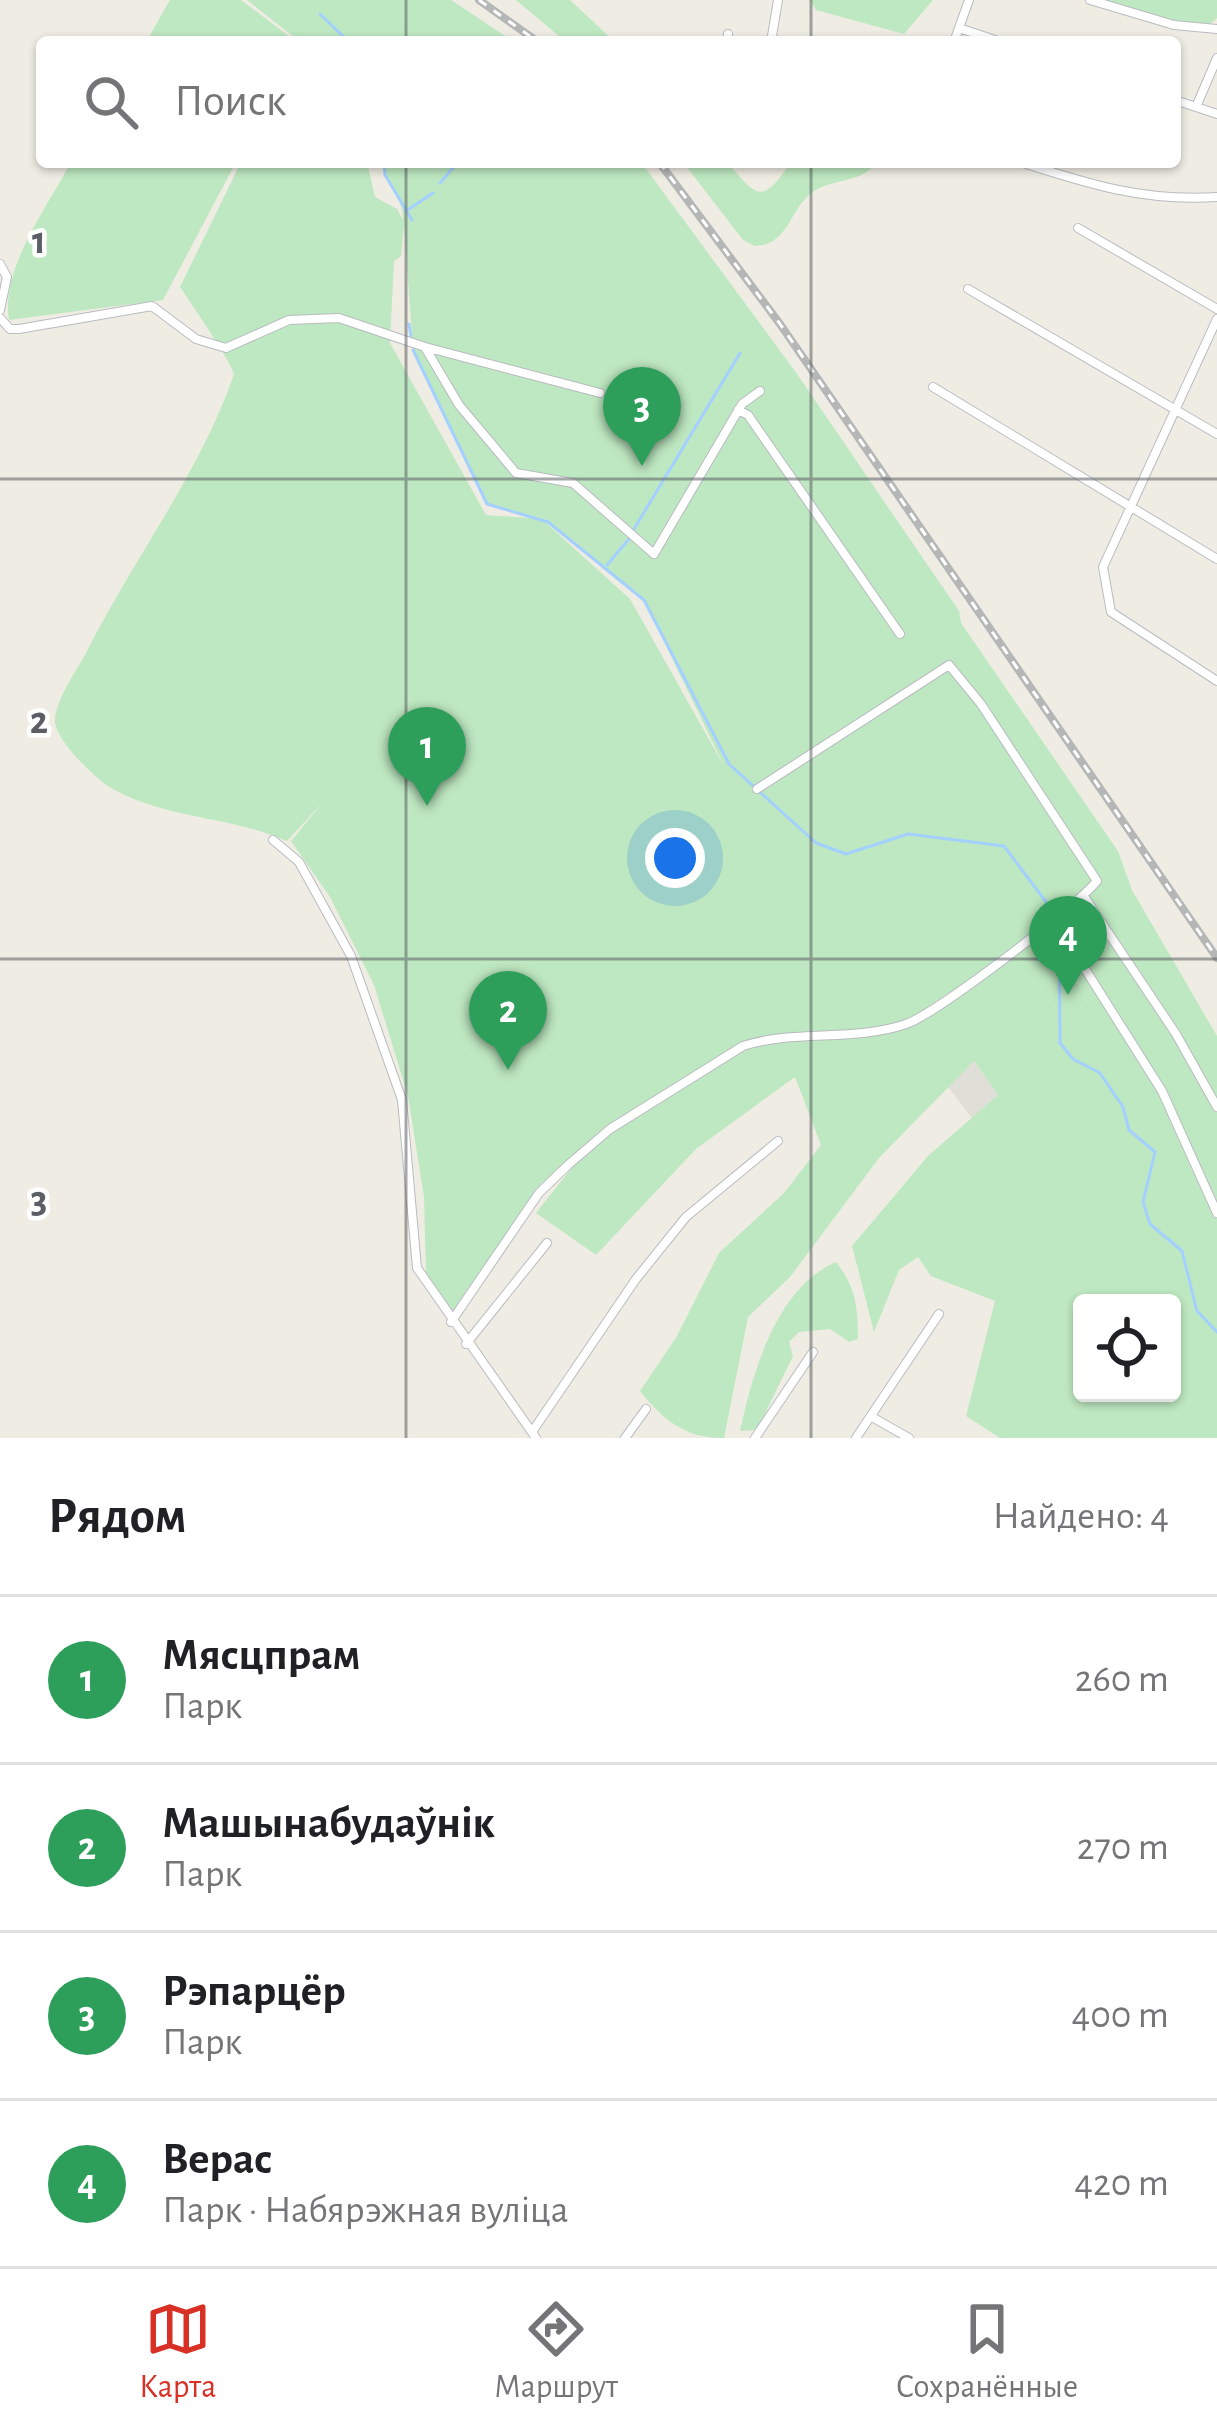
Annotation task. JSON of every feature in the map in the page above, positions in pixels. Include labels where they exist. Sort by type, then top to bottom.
[{"type":"street","points":[[772,36],[778,0]]},
{"type":"street","points":[[956,36],[969,0]]},
{"type":"street","points":[[1090,0],[1174,25],[1216,27]]},
{"type":"street","points":[[958,28],[983,36]]},
{"type":"street","points":[[1196,107],[1217,58]]},
{"type":"street","points":[[1181,102],[1217,114]]},
{"type":"street","points":[[1038,168],[1118,194],[1168,200],[1217,196]]},
{"type":"street","points":[[1078,228],[1217,309]]},
{"type":"street","points":[[0,264],[7,277],[0,314],[10,329],[152,306],[196,339],[226,348],[289,320],[339,318],[425,347],[472,355],[600,393]]},
{"type":"street","points":[[968,289],[1217,434]]},
{"type":"street","points":[[1217,319],[1103,566],[1111,612],[1217,681]]},
{"type":"street","points":[[425,347],[458,405],[516,473],[574,483],[654,554],[738,410],[760,391]]},
{"type":"street","points":[[933,387],[1217,559]]},
{"type":"street","points":[[738,410],[748,415],[900,634]]},
{"type":"street","points":[[451,1322],[539,1193],[610,1130],[754,1042],[909,1024],[943,1004],[1095,885],[1096,874],[954,667],[946,665],[757,789]]},
{"type":"street","points":[[273,840],[299,862],[351,956],[402,1100],[417,1268],[534,1435],[636,1279],[686,1217],[778,1141]]},
{"type":"street","points":[[1083,895],[1217,1107]]},
{"type":"street","points":[[1063,910],[1075,953],[1162,1090],[1215,1199],[1217,1213]]},
{"type":"street","points":[[466,1344],[547,1243]]},
{"type":"street","points":[[856,1438],[939,1314]]},
{"type":"street","points":[[755,1438],[813,1352]]},
{"type":"street","points":[[625,1438],[646,1409]]},
{"type":"street","points":[[872,1417],[909,1438]]},
{"type":"shaded area","points":[[974,1061],[998,1095],[972,1118],[948,1087]]},
{"type":"green space","points":[[170,0],[241,0],[289,36],[149,36]]},
{"type":"green space","points":[[247,0],[451,0],[505,36],[292,36]]},
{"type":"green space","points":[[516,0],[570,0],[609,36],[559,36]]},
{"type":"green space","points":[[810,0],[933,0],[904,34],[816,10]]},
{"type":"green space","points":[[1099,0],[1217,0],[1217,18],[1203,30]]},
{"type":"green space","points":[[68,168],[233,168],[163,300],[9,320],[12,280]]},
{"type":"green space","points":[[238,168],[368,168],[375,197],[397,209],[403,220],[386,168],[645,168],[795,371],[1118,851],[1132,890],[1217,1036],[1217,1438],[1000,1438],[966,1416],[995,1301],[931,1276],[918,1257],[899,1270],[874,1332],[852,1246],[928,1156],[998,1095],[974,1061],[879,1158],[790,1277],[748,1317],[724,1438],[676,1426],[640,1391],[677,1336],[719,1253],[784,1193],[821,1145],[795,1077],[696,1149],[596,1255],[536,1213],[593,1141],[537,1189],[452,1312],[426,1273],[424,1197],[408,1096],[374,985],[330,897],[291,841],[323,802],[287,841],[153,806],[104,783],[76,757],[56,726],[64,692],[185,481],[234,374],[180,287]],"holes":[[[404,224],[413,350],[487,504],[530,518],[486,515],[390,343],[394,261],[401,256]],[[544,521],[644,600],[724,766],[630,599]]]},
{"type":"green space","points":[[688,168],[732,168],[760,192],[786,168],[872,168],[817,189],[774,240],[755,246],[743,240]]},
{"type":"green space","points":[[836,1262],[855,1298],[858,1339],[849,1342],[830,1329],[799,1332],[789,1342],[793,1356],[757,1430],[740,1431],[760,1358],[783,1311],[815,1274]]},
{"type":"waterway","points":[[320,14],[343,36]]},
{"type":"waterway","points":[[384,168],[412,220]]},
{"type":"waterway","points":[[440,183],[453,168]]},
{"type":"waterway","points":[[406,211],[433,193]]},
{"type":"waterway","points":[[409,324],[411,336]]},
{"type":"waterway","points":[[413,350],[487,504],[548,522],[644,600],[729,764],[816,843],[846,854],[908,834],[1004,846],[1053,911]]},
{"type":"waterway","points":[[634,529],[740,353]]},
{"type":"waterway","points":[[607,565],[629,539]]},
{"type":"waterway","points":[[1059,920],[1060,1043],[1073,1059],[1100,1073],[1123,1107],[1129,1130],[1155,1152],[1143,1202],[1150,1224],[1182,1251],[1197,1311],[1217,1332]]},
{"type":"railway","points":[[479,0],[530,36]]},
{"type":"railway","points":[[663,168],[780,324],[1217,958]]},
{"type":"place","name":"Рэпарцёр","points":[[642,466]]},
{"type":"place","name":"Мясцпрам","points":[[427,806]]},
{"type":"place","name":"Верас","points":[[1068,995]]},
{"type":"place","name":"Машынабудаўнік","points":[[508,1070]]}]
